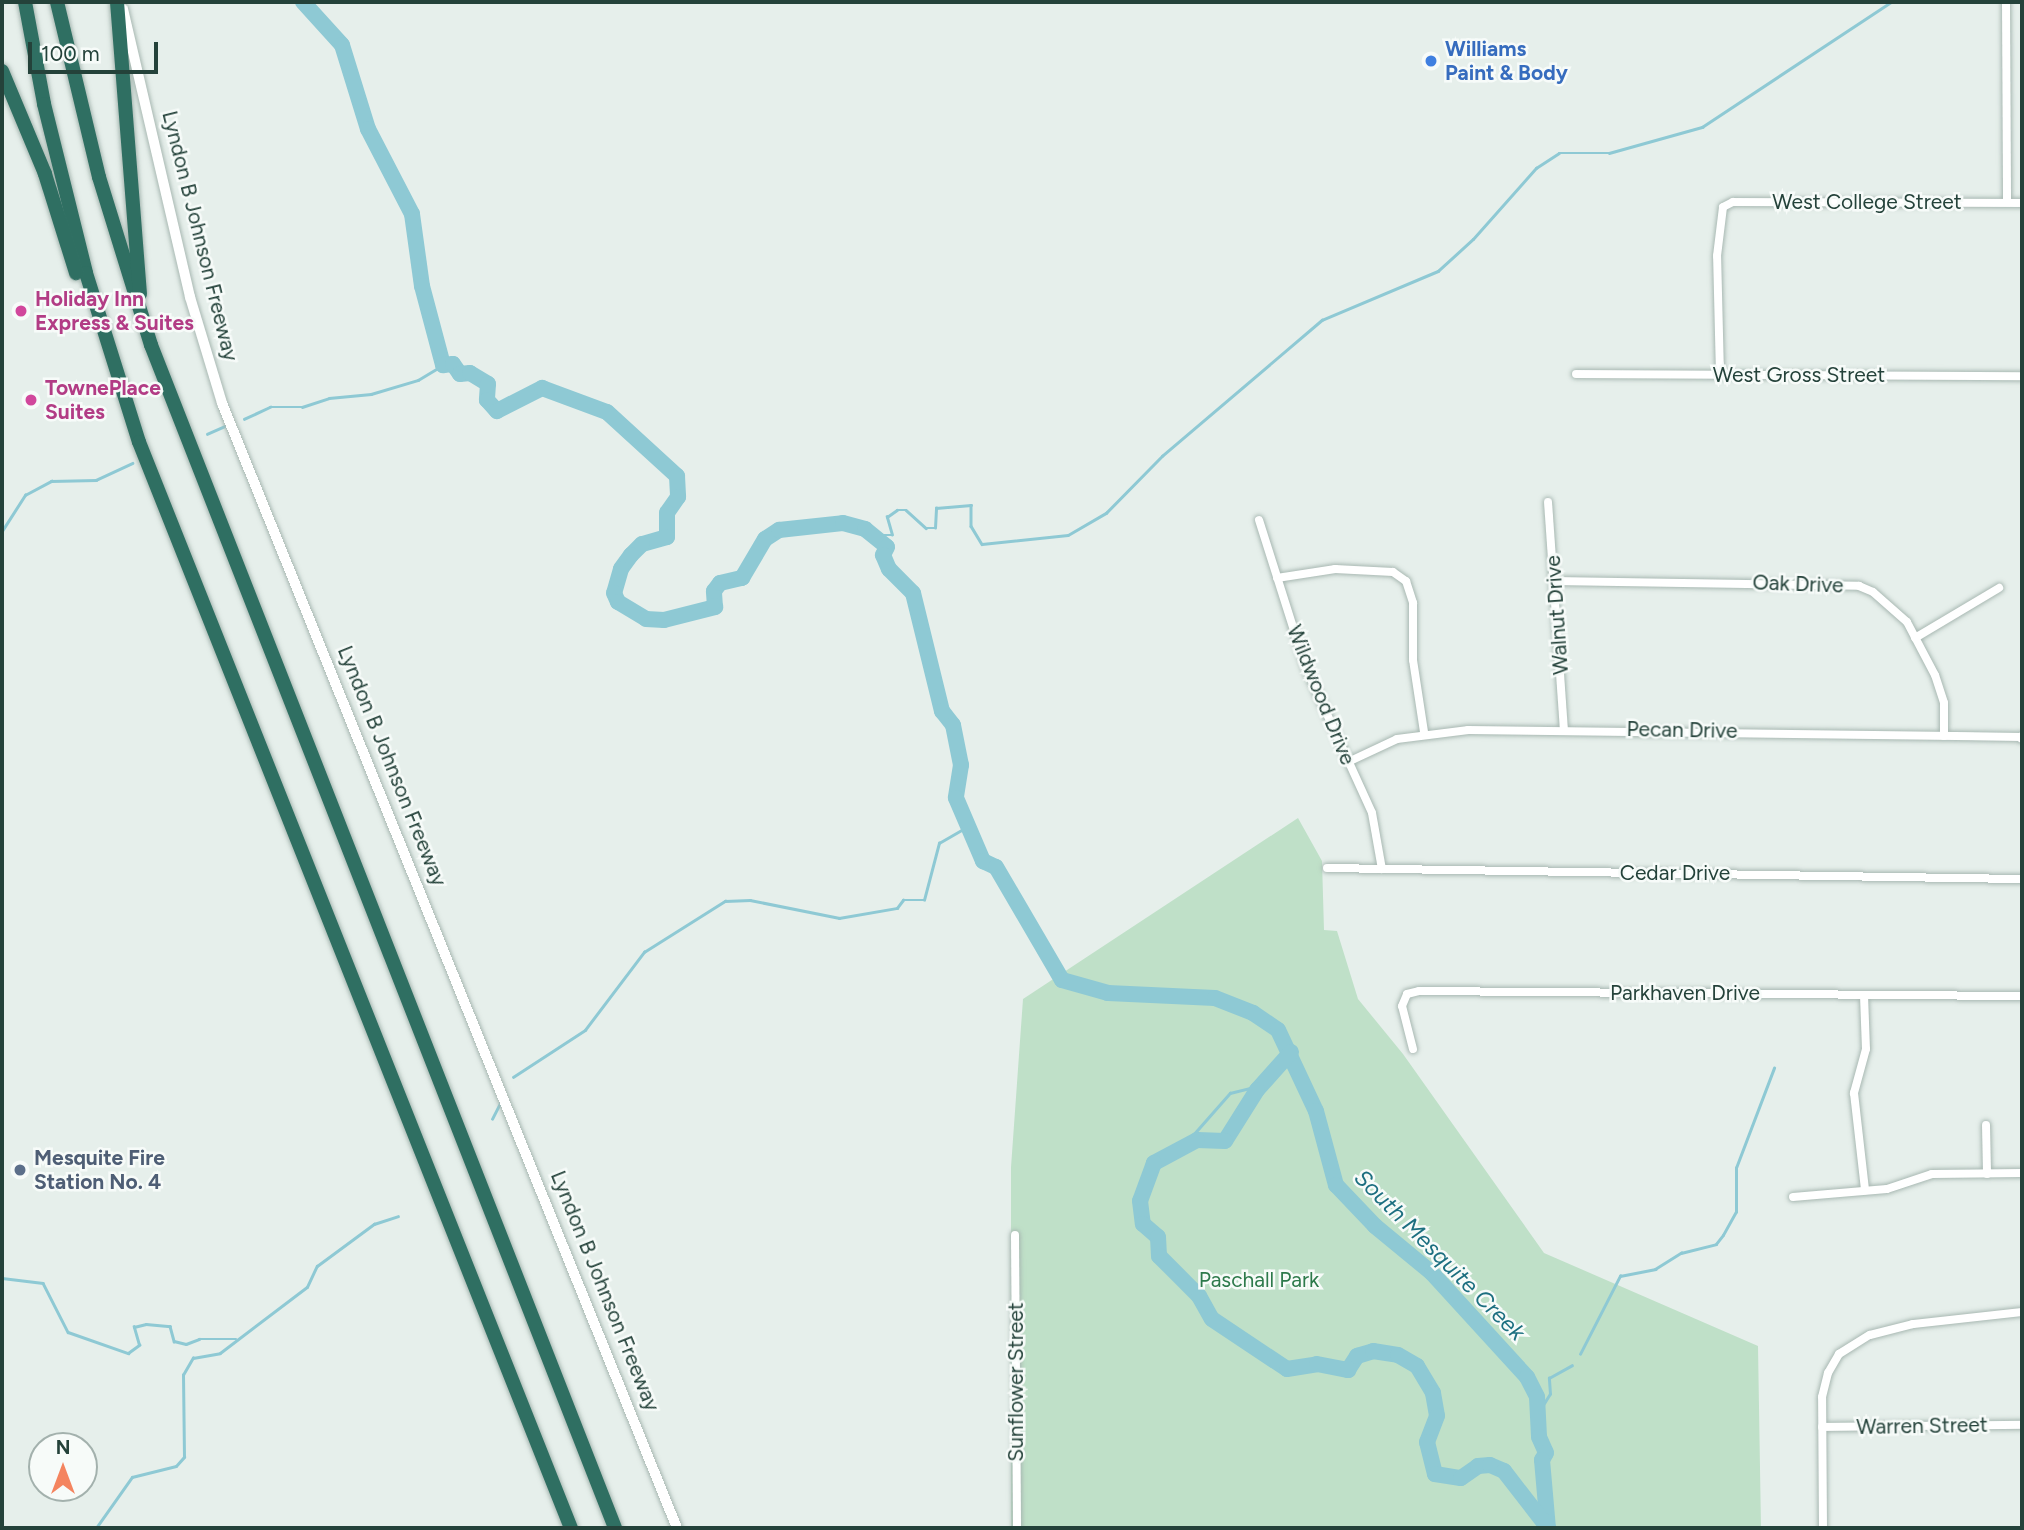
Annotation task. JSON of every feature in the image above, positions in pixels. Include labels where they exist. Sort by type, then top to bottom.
[{"type":"highway","points":[[25,2],[44,104],[86,273],[139,442]]},
{"type":"highway","points":[[57,2],[99,177],[141,316],[615,1528]]},
{"type":"highway","points":[[119,2],[141,316]]},
{"type":"highway","points":[[2,71],[45,174],[98,340],[571,1528]]},
{"type":"street","name":"Lyndon B Johnson Freeway","points":[[119,2],[190,297],[222,403],[677,1528]]},
{"type":"street","points":[[2006,2],[2007,202]]},
{"type":"street","name":"West College Street","points":[[1720,375],[1719,216],[1733,202],[2022,203]]},
{"type":"street","name":"West Gross Street","points":[[1576,374],[2022,376]]},
{"type":"street","name":"Walnut Drive","points":[[1548,502],[1564,729]]},
{"type":"street","name":"Wildwood Drive","points":[[1259,520],[1306,668],[1372,813],[1382,869]]},
{"type":"street","points":[[1277,578],[1335,569],[1393,572],[1406,581],[1413,603],[1413,660],[1424,732]]},
{"type":"street","name":"Oak Drive","points":[[1554,582],[1859,586],[1873,592],[1906,622],[1944,703],[1944,736]]},
{"type":"street","points":[[1915,638],[1999,588]]},
{"type":"street","name":"Pecan Drive","points":[[1348,762],[1382,745],[1424,732],[1564,729],[2022,737]]},
{"type":"street","name":"Cedar Drive","points":[[1327,868],[2022,879]]},
{"type":"street","name":"Parkhaven Drive","points":[[1413,1049],[1402,1006],[1407,994],[1419,991],[2022,996]]},
{"type":"street","points":[[1864,995],[1866,1049],[1854,1093],[1865,1190]]},
{"type":"street","points":[[1986,1125],[1987,1174]]},
{"type":"street","points":[[1793,1197],[1886,1189],[1932,1174],[2022,1173]]},
{"type":"street","name":"Sunflower Street","points":[[1015,1235],[1017,1528]]},
{"type":"street","points":[[1823,1528],[1822,1427],[1828,1373],[1853,1343],[1913,1324],[2022,1312]]},
{"type":"street","name":"Warren Street","points":[[1822,1427],[2022,1425]]},
{"type":"green space","name":"Paschall Park","points":[[1298,818],[1322,861],[1324,930],[1337,931],[1358,999],[1403,1054],[1544,1253],[1758,1346],[1761,1528],[1011,1528],[1011,1167],[1023,999]]},
{"type":"waterway","name":"South Mesquite Creek","points":[[303,2],[342,45],[368,129],[412,214],[422,286],[443,365],[453,364],[460,374],[470,373],[488,384],[487,400],[497,411],[542,388],[607,412],[677,476],[678,497],[667,513],[667,537],[642,544],[631,555],[621,569],[614,593],[618,602],[646,619],[664,620],[715,607],[714,591],[720,583],[742,578],[765,539],[779,530],[843,523],[865,529],[887,547],[883,555],[889,569],[913,593],[942,711],[953,725],[961,765],[956,798],[983,861],[996,867],[1062,980],[1108,993],[1215,998],[1253,1013],[1278,1030],[1316,1111],[1336,1185],[1375,1226],[1432,1273],[1527,1377],[1537,1397],[1539,1437],[1546,1453],[1542,1460],[1548,1528]]},
{"type":"waterway","points":[[873,535],[892,535],[887,517],[897,510],[906,510],[926,528],[935,528],[936,508],[971,505],[971,526],[982,544],[1068,535],[1106,513],[1162,456],[1322,320],[1438,271],[1473,239],[1536,168],[1559,153],[1609,153],[1702,127],[1891,2]]},
{"type":"waterway","points":[[244,419],[270,407],[302,407],[329,398],[371,394],[418,380],[443,365]]},
{"type":"waterway","points":[[207,434],[225,426]]},
{"type":"waterway","points":[[2,531],[25,495],[51,481],[96,480],[132,463]]},
{"type":"waterway","points":[[513,1077],[585,1030],[644,952],[725,901],[750,900],[839,918],[897,908],[903,900],[924,900],[939,843],[968,826]]},
{"type":"waterway","name":"South Mesquite Creek","points":[[1291,1052],[1257,1090],[1225,1141],[1197,1140],[1154,1163],[1140,1201],[1143,1224],[1158,1237],[1159,1256],[1199,1296],[1212,1319],[1287,1369],[1317,1364],[1348,1370],[1357,1356],[1373,1351],[1398,1355],[1417,1366],[1433,1393],[1437,1416],[1427,1442],[1435,1474],[1461,1478],[1478,1466],[1490,1465],[1504,1471],[1548,1528]]},
{"type":"waterway","points":[[1580,1354],[1620,1276],[1655,1269],[1681,1253],[1716,1244],[1723,1235],[1736,1212],[1736,1168],[1774,1068]]},
{"type":"waterway","points":[[1185,1144],[1230,1093],[1262,1085]]},
{"type":"waterway","points":[[492,1119],[500,1103]]},
{"type":"waterway","points":[[96,1528],[132,1477],[176,1466],[184,1457],[183,1375],[193,1358],[220,1353],[307,1287],[317,1266],[374,1224],[398,1216]]},
{"type":"waterway","points":[[2,1278],[43,1283],[68,1332],[128,1353],[139,1345],[134,1327],[146,1324],[170,1326],[174,1341],[186,1344],[199,1339],[236,1339]]},
{"type":"waterway","points":[[1538,1413],[1550,1394],[1549,1378],[1572,1365]]},
{"type":"place","name":"Williams Paint & Body","points":[[1431,61]]},
{"type":"place","name":"Holiday Inn Express & Suites","points":[[21,311]]},
{"type":"place","name":"TownePlace Suites","points":[[31,400]]},
{"type":"place","name":"Mesquite Fire Station No. 4","points":[[20,1170]]}]
